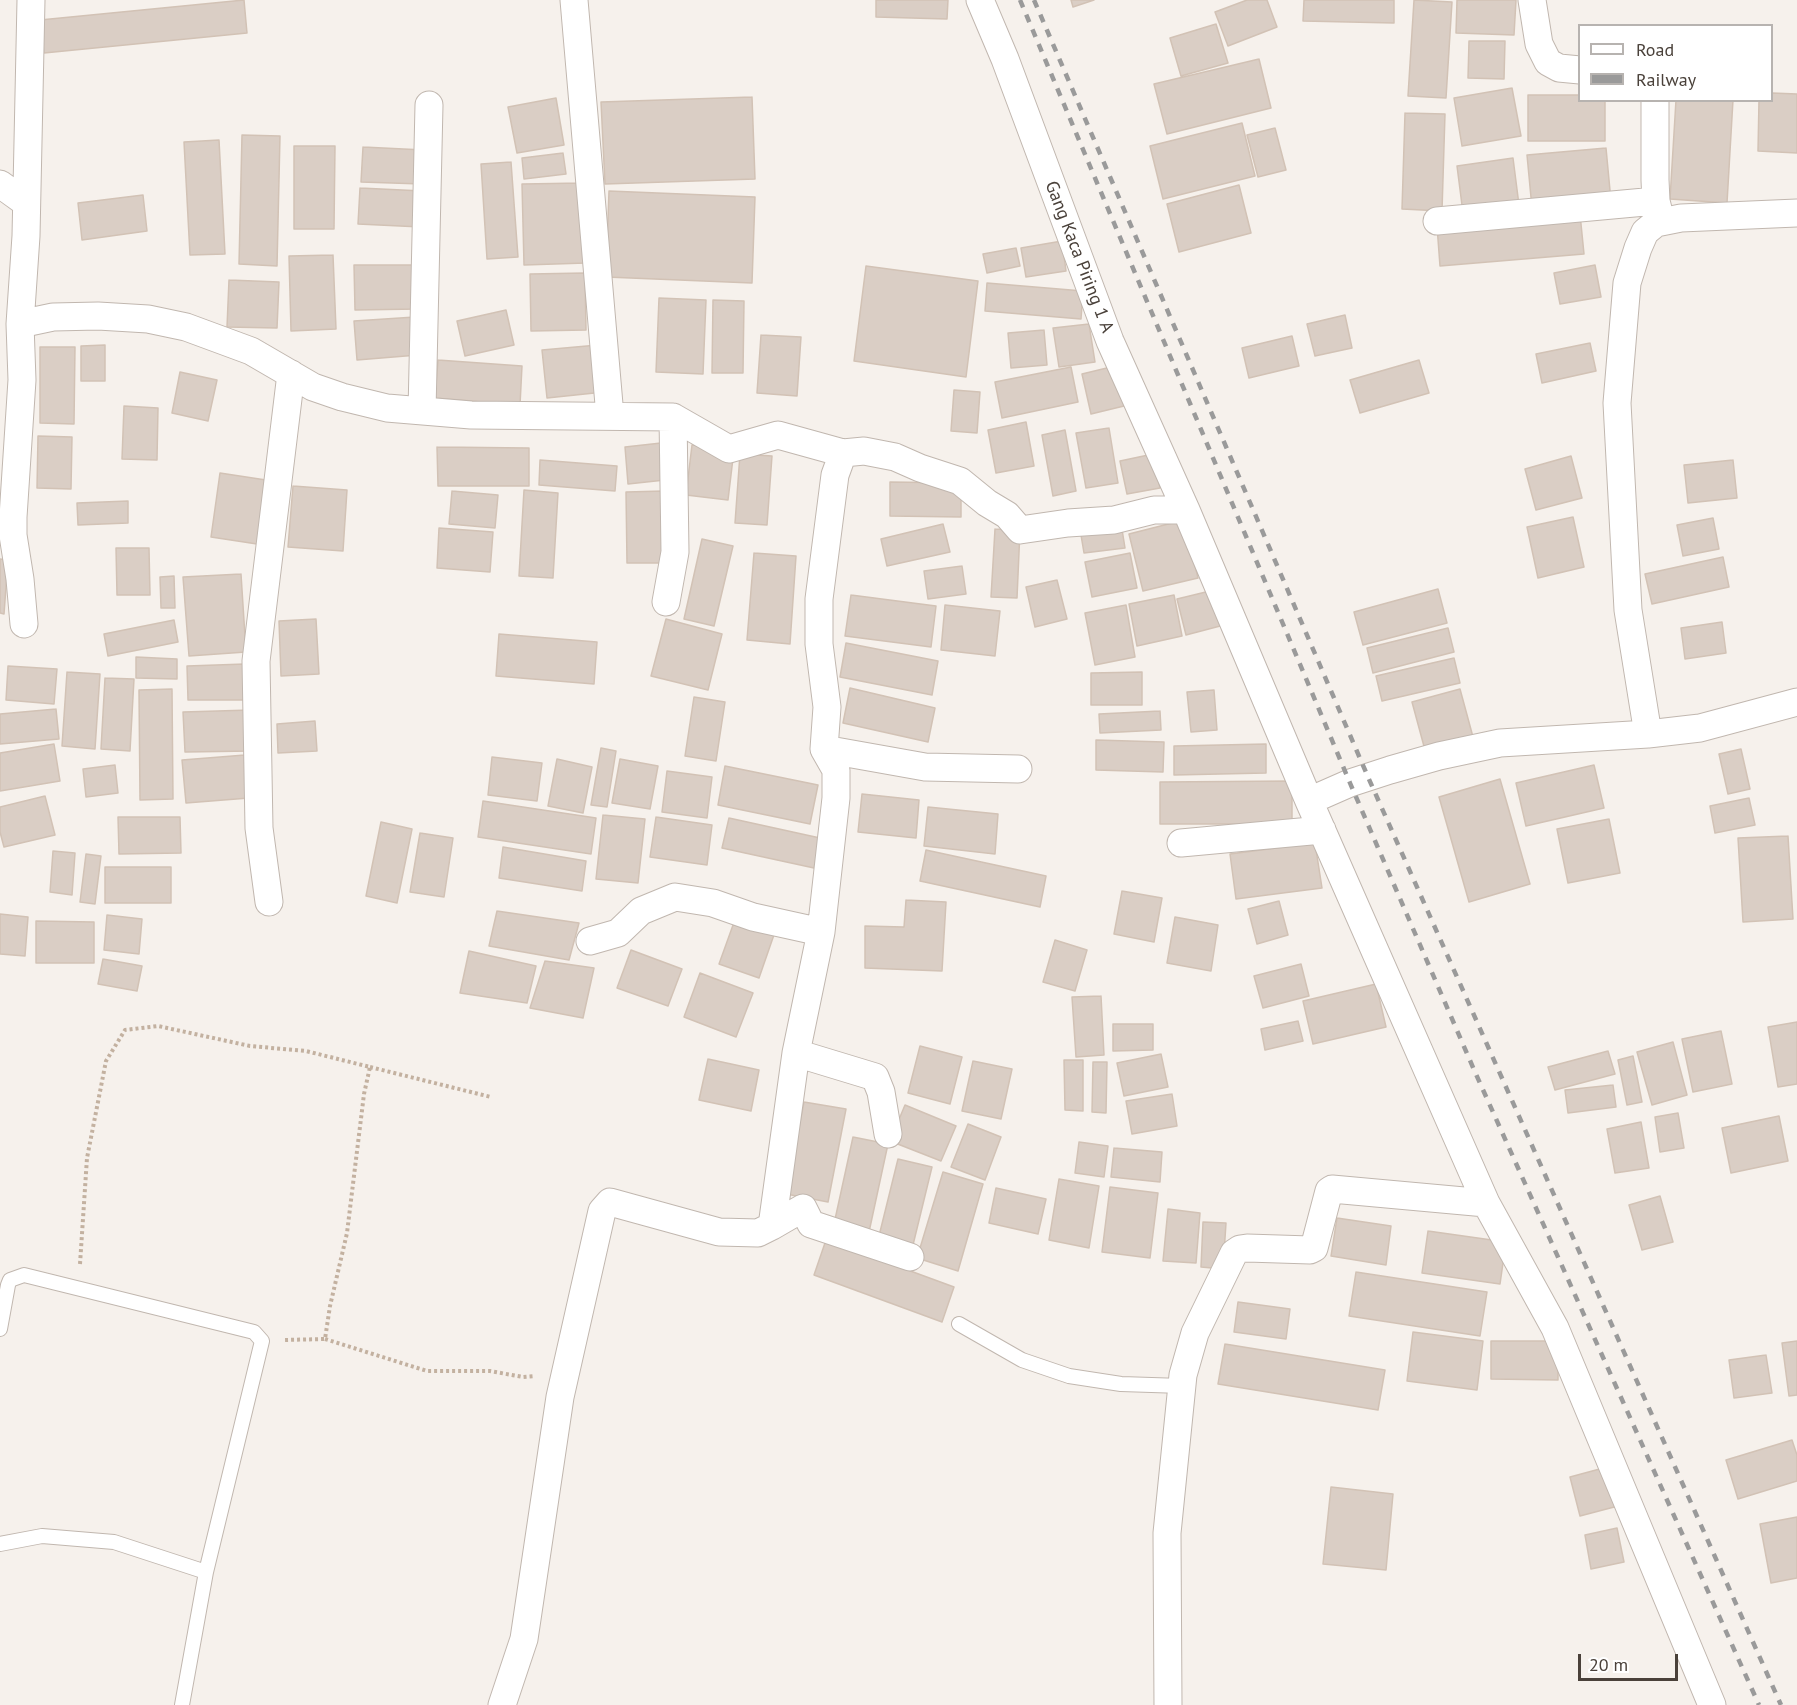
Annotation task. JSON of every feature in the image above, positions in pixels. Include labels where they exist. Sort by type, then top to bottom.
[{"type":"street","points":[[24,624],[13,526],[22,380],[21,324],[26,236],[32,0]]},
{"type":"street","points":[[574,0],[610,416]]},
{"type":"street","name":"Gang Kaca Piring 1 A","points":[[980,0],[1005,59],[1110,341],[1186,510],[1309,801],[1486,1203],[1555,1328],[1712,1705]]},
{"type":"street","points":[[1532,0],[1539,44],[1548,62],[1559,68],[1578,70]]},
{"type":"street","points":[[1648,734],[1628,610],[1617,403],[1627,283],[1645,232],[1656,223],[1659,211],[1655,102]]},
{"type":"street","points":[[422,411],[429,105]]},
{"type":"street","points":[[0,184],[26,202]]},
{"type":"street","points":[[1437,221],[1659,211],[1682,218],[1797,213]]},
{"type":"street","points":[[21,324],[53,317],[98,316],[148,319],[186,327],[250,351],[313,387],[387,408],[471,415],[673,417],[729,449],[778,435],[843,453],[864,451],[895,457],[960,481],[987,503],[1007,515],[1020,530],[1068,523],[1114,520],[1154,510],[1186,510]]},
{"type":"street","points":[[269,902],[259,828],[256,661],[291,374]]},
{"type":"street","points":[[666,602],[675,552],[673,417]]},
{"type":"street","points":[[772,1226],[796,1053],[821,932],[836,798],[836,770],[824,749],[827,707],[819,644],[819,599],[835,475],[843,453]]},
{"type":"street","points":[[1309,801],[1350,783],[1390,770],[1439,756],[1500,743],[1648,734],[1700,728],[1797,702]]},
{"type":"street","points":[[824,749],[925,767],[1018,769]]},
{"type":"street","points":[[1181,843],[1322,830]]},
{"type":"street","points":[[590,941],[618,933],[641,911],[675,897],[713,903],[753,916],[821,932]]},
{"type":"street","points":[[796,1053],[875,1077],[881,1092],[888,1134]]},
{"type":"street","points":[[1168,1705],[1167,1533],[1183,1375],[1195,1333],[1234,1253],[1247,1248],[1310,1250],[1314,1248],[1330,1190],[1486,1203]]},
{"type":"street","points":[[502,1705],[524,1639],[560,1397],[602,1210],[610,1202],[719,1232],[758,1233],[803,1208],[811,1224],[910,1257]]},
{"type":"lane","points":[[0,1329],[10,1280],[24,1275],[254,1332],[262,1341],[206,1572],[182,1705]]},
{"type":"lane","points":[[959,1324],[1022,1360],[1069,1376],[1120,1384],[1182,1386]]},
{"type":"lane","points":[[0,1544],[42,1536],[114,1542],[206,1572]]},
{"type":"path","points":[[78,1289],[87,1158],[106,1061],[124,1030],[158,1026],[250,1046],[306,1051],[491,1097]]},
{"type":"path","points":[[326,1339],[330,1306],[347,1233],[364,1094],[370,1067]]},
{"type":"path","points":[[262,1341],[326,1339],[427,1371],[490,1371],[523,1377],[538,1376],[539,1368]]},
{"type":"building","points":[[244,0],[247,33],[44,53],[40,20]]},
{"type":"building","points":[[876,0],[948,0],[947,19],[876,17]]},
{"type":"building","points":[[1071,0],[1094,0],[1073,7]]},
{"type":"building","points":[[1247,0],[1267,0],[1277,27],[1228,46],[1215,12]]},
{"type":"building","points":[[1304,0],[1394,0],[1394,23],[1303,21]]},
{"type":"building","points":[[1414,0],[1452,2],[1446,98],[1408,96]]},
{"type":"building","points":[[1457,0],[1516,0],[1514,35],[1456,33]]},
{"type":"building","points":[[1216,24],[1228,63],[1181,76],[1170,38]]},
{"type":"building","points":[[1469,41],[1505,41],[1504,79],[1468,78]]},
{"type":"building","points":[[1259,59],[1271,108],[1167,134],[1154,84]]},
{"type":"building","points":[[1512,88],[1521,136],[1462,146],[1454,98]]},
{"type":"building","points":[[1773,93],[1797,94],[1797,153],[1758,151],[1759,102],[1773,102]]},
{"type":"building","points":[[1528,95],[1578,95],[1578,102],[1605,102],[1605,141],[1528,141]]},
{"type":"building","points":[[752,97],[755,179],[605,184],[601,102]]},
{"type":"building","points":[[556,98],[564,145],[517,153],[508,107]]},
{"type":"building","points":[[1676,102],[1733,102],[1727,203],[1670,199]]},
{"type":"building","points":[[1405,113],[1445,114],[1442,211],[1402,209]]},
{"type":"building","points":[[1242,123],[1255,176],[1163,199],[1150,146]]},
{"type":"building","points":[[1275,128],[1286,170],[1258,177],[1247,135]]},
{"type":"building","points":[[242,135],[280,136],[277,266],[239,264]]},
{"type":"building","points":[[219,140],[225,254],[190,255],[184,142]]},
{"type":"building","points":[[294,146],[335,146],[334,229],[294,229]]},
{"type":"building","points":[[363,147],[424,150],[422,184],[361,182]]},
{"type":"building","points":[[1606,148],[1611,201],[1532,208],[1527,155]]},
{"type":"building","points":[[563,153],[566,174],[524,179],[522,158]]},
{"type":"building","points":[[1513,158],[1519,205],[1463,213],[1457,166]]},
{"type":"building","points":[[511,162],[518,257],[487,259],[481,164]]},
{"type":"building","points":[[583,183],[586,263],[524,265],[522,184]]},
{"type":"building","points":[[1239,185],[1251,233],[1179,252],[1167,204]]},
{"type":"building","points":[[360,188],[423,191],[421,227],[358,224]]},
{"type":"building","points":[[609,191],[755,197],[752,283],[606,277]]},
{"type":"building","points":[[143,195],[147,231],[82,240],[78,203]]},
{"type":"building","points":[[1580,214],[1584,254],[1440,266],[1437,226]]},
{"type":"building","points":[[1062,241],[1066,271],[1026,277],[1021,248]]},
{"type":"building","points":[[1016,248],[1020,266],[987,273],[983,254]]},
{"type":"building","points":[[333,255],[336,329],[291,331],[289,256]]},
{"type":"building","points":[[354,265],[417,265],[418,309],[355,310]]},
{"type":"building","points":[[1595,265],[1601,297],[1560,304],[1554,273]]},
{"type":"building","points":[[866,266],[978,281],[966,377],[854,361]]},
{"type":"building","points":[[585,273],[586,330],[531,331],[530,274]]},
{"type":"building","points":[[229,280],[279,282],[277,328],[227,327]]},
{"type":"building","points":[[987,283],[1083,291],[1081,319],[985,311]]},
{"type":"building","points":[[659,298],[706,300],[703,374],[656,372]]},
{"type":"building","points":[[713,300],[744,301],[743,373],[712,373]]},
{"type":"building","points":[[506,310],[514,345],[465,356],[457,321]]},
{"type":"building","points":[[1345,315],[1352,348],[1315,356],[1307,324]]},
{"type":"building","points":[[415,317],[418,355],[357,360],[354,321]]},
{"type":"building","points":[[1089,324],[1095,362],[1059,367],[1053,328]]},
{"type":"building","points":[[1044,330],[1047,365],[1011,368],[1008,333]]},
{"type":"building","points":[[761,335],[801,337],[797,396],[757,393]]},
{"type":"building","points":[[1292,336],[1299,366],[1249,378],[1242,348]]},
{"type":"building","points":[[1590,343],[1596,371],[1542,383],[1536,354]]},
{"type":"building","points":[[105,345],[105,381],[81,381],[81,346]]},
{"type":"building","points":[[598,345],[604,392],[547,398],[542,350]]},
{"type":"building","points":[[40,347],[75,347],[74,424],[40,423]]},
{"type":"building","points":[[438,360],[522,366],[520,405],[435,398]]},
{"type":"building","points":[[1419,360],[1429,393],[1360,413],[1350,380]]},
{"type":"building","points":[[1115,366],[1124,406],[1091,414],[1082,374]]},
{"type":"building","points":[[1071,367],[1078,402],[1002,418],[995,382]]},
{"type":"building","points":[[180,372],[217,380],[208,421],[172,413]]},
{"type":"building","points":[[954,390],[980,392],[977,433],[951,431]]},
{"type":"building","points":[[124,406],[158,408],[157,460],[122,459]]},
{"type":"building","points":[[1026,422],[1034,466],[996,473],[988,430]]},
{"type":"building","points":[[1109,428],[1118,483],[1086,488],[1076,433]]},
{"type":"building","points":[[1065,430],[1076,491],[1053,496],[1042,435]]},
{"type":"building","points":[[38,436],[72,437],[71,489],[37,488]]},
{"type":"building","points":[[661,443],[665,480],[628,484],[625,447]]},
{"type":"building","points":[[692,445],[734,450],[728,500],[686,495]]},
{"type":"building","points":[[437,447],[529,448],[529,486],[438,486]]},
{"type":"building","points":[[740,454],[772,456],[767,525],[735,523]]},
{"type":"building","points":[[1153,454],[1160,488],[1127,494],[1120,461]]},
{"type":"building","points":[[1571,456],[1582,498],[1536,510],[1525,469]]},
{"type":"building","points":[[540,460],[617,466],[615,491],[539,485]]},
{"type":"building","points":[[1733,460],[1737,498],[1688,503],[1684,465]]},
{"type":"building","points":[[220,473],[266,480],[257,544],[211,537]]},
{"type":"building","points":[[890,482],[961,483],[961,517],[890,516]]},
{"type":"building","points":[[293,486],[347,490],[343,551],[288,547]]},
{"type":"building","points":[[524,490],[558,493],[553,578],[519,576]]},
{"type":"building","points":[[452,491],[498,495],[495,528],[449,524]]},
{"type":"building","points":[[664,491],[665,563],[627,563],[626,492]]},
{"type":"building","points":[[128,501],[128,523],[78,525],[77,503]]},
{"type":"building","points":[[1573,517],[1584,567],[1538,578],[1527,527]]},
{"type":"building","points":[[1713,518],[1719,549],[1683,556],[1677,525]]},
{"type":"building","points":[[1184,520],[1198,578],[1143,591],[1129,534]]},
{"type":"building","points":[[1121,523],[1125,548],[1084,553],[1080,529]]},
{"type":"building","points":[[943,524],[950,552],[887,566],[881,539]]},
{"type":"building","points":[[439,528],[493,532],[490,572],[437,568]]},
{"type":"building","points":[[995,529],[1020,530],[1017,598],[991,597]]},
{"type":"building","points":[[702,539],[733,546],[714,626],[684,619]]},
{"type":"building","points":[[116,548],[149,548],[150,595],[117,595]]},
{"type":"building","points":[[754,553],[796,556],[790,644],[747,640]]},
{"type":"building","points":[[1130,553],[1137,588],[1092,597],[1085,562]]},
{"type":"building","points":[[1723,557],[1729,587],[1652,604],[1645,574]]},
{"type":"building","points":[[0,559],[8,560],[4,614],[0,613]]},
{"type":"building","points":[[962,566],[966,594],[928,599],[924,571]]},
{"type":"building","points":[[241,574],[246,652],[189,656],[183,577]]},
{"type":"building","points":[[174,576],[175,608],[161,608],[160,577]]},
{"type":"building","points":[[1057,580],[1067,619],[1035,627],[1026,587]]},
{"type":"building","points":[[1438,589],[1447,623],[1363,645],[1354,612]]},
{"type":"building","points":[[1214,590],[1224,625],[1186,635],[1177,599]]},
{"type":"building","points":[[851,595],[936,606],[931,647],[845,636]]},
{"type":"building","points":[[1174,595],[1182,636],[1137,646],[1129,604]]},
{"type":"building","points":[[945,605],[1000,611],[995,656],[941,650]]},
{"type":"building","points":[[1126,605],[1135,657],[1095,665],[1085,613]]},
{"type":"building","points":[[316,619],[319,674],[281,676],[279,621]]},
{"type":"building","points":[[666,619],[722,634],[708,690],[651,676]]},
{"type":"building","points":[[174,620],[178,642],[108,656],[104,634]]},
{"type":"building","points":[[1722,622],[1726,653],[1685,659],[1681,628]]},
{"type":"building","points":[[1448,628],[1454,652],[1373,673],[1367,648]]},
{"type":"building","points":[[499,634],[597,642],[594,684],[496,676]]},
{"type":"building","points":[[846,643],[938,661],[932,695],[840,677]]},
{"type":"building","points":[[136,657],[177,659],[177,679],[136,678]]},
{"type":"building","points":[[1454,658],[1460,683],[1382,701],[1376,676]]},
{"type":"building","points":[[245,664],[246,700],[188,700],[187,666]]},
{"type":"building","points":[[8,666],[57,669],[54,704],[6,700]]},
{"type":"building","points":[[67,672],[100,674],[95,749],[62,746]]},
{"type":"building","points":[[1142,672],[1142,705],[1091,705],[1091,673]]},
{"type":"building","points":[[105,678],[134,679],[130,751],[101,749]]},
{"type":"building","points":[[850,688],[935,708],[928,742],[843,723]]},
{"type":"building","points":[[172,689],[173,799],[140,800],[139,690]]},
{"type":"building","points":[[1460,689],[1473,737],[1425,750],[1412,702]]},
{"type":"building","points":[[1214,690],[1217,730],[1191,732],[1187,692]]},
{"type":"building","points":[[694,697],[725,702],[716,761],[685,756]]},
{"type":"building","points":[[56,709],[59,739],[0,744],[0,714]]},
{"type":"building","points":[[251,710],[252,751],[185,752],[183,712]]},
{"type":"building","points":[[1160,711],[1161,730],[1100,733],[1099,714]]},
{"type":"building","points":[[315,721],[317,751],[278,753],[277,724]]},
{"type":"building","points":[[1096,740],[1164,742],[1163,772],[1096,770]]},
{"type":"building","points":[[54,744],[60,781],[0,791],[0,753]]},
{"type":"building","points":[[1266,744],[1266,773],[1174,775],[1174,746]]},
{"type":"building","points":[[601,748],[616,751],[607,807],[591,805]]},
{"type":"building","points":[[1741,749],[1750,789],[1728,794],[1719,754]]},
{"type":"building","points":[[245,755],[249,798],[186,803],[182,760]]},
{"type":"building","points":[[492,757],[542,763],[537,801],[488,795]]},
{"type":"building","points":[[557,759],[592,767],[583,813],[548,806]]},
{"type":"building","points":[[620,759],[658,766],[650,809],[612,803]]},
{"type":"building","points":[[115,765],[118,793],[86,797],[83,769]]},
{"type":"building","points":[[1594,765],[1604,808],[1526,826],[1516,783]]},
{"type":"building","points":[[725,766],[818,785],[810,824],[718,805]]},
{"type":"building","points":[[667,771],[712,777],[707,818],[662,812]]},
{"type":"building","points":[[1500,779],[1530,884],[1469,902],[1439,797]]},
{"type":"building","points":[[1292,781],[1292,824],[1160,824],[1160,782]]},
{"type":"building","points":[[862,794],[919,800],[916,838],[858,832]]},
{"type":"building","points":[[45,796],[55,835],[4,847],[0,832],[0,807]]},
{"type":"building","points":[[1749,798],[1755,825],[1715,833],[1710,806]]},
{"type":"building","points":[[483,801],[596,818],[591,854],[478,837]]},
{"type":"building","points":[[928,807],[998,814],[995,854],[924,846]]},
{"type":"building","points":[[603,815],[645,819],[638,883],[596,879]]},
{"type":"building","points":[[118,817],[180,817],[181,853],[119,854]]},
{"type":"building","points":[[656,817],[712,825],[707,865],[650,857]]},
{"type":"building","points":[[729,818],[820,838],[814,868],[722,848]]},
{"type":"building","points":[[1609,819],[1620,873],[1568,883],[1557,829]]},
{"type":"building","points":[[381,822],[412,829],[397,903],[366,896]]},
{"type":"building","points":[[420,833],[453,838],[444,897],[410,892]]},
{"type":"building","points":[[1788,836],[1793,919],[1743,922],[1738,838]]},
{"type":"building","points":[[1315,843],[1322,888],[1236,899],[1230,854]]},
{"type":"building","points":[[503,847],[586,861],[582,891],[499,878]]},
{"type":"building","points":[[926,850],[1046,876],[1040,907],[920,881]]},
{"type":"building","points":[[53,851],[75,853],[72,895],[50,892]]},
{"type":"building","points":[[86,854],[101,856],[95,904],[80,902]]},
{"type":"building","points":[[105,867],[171,867],[171,903],[105,903]]},
{"type":"building","points":[[1122,891],[1162,898],[1154,942],[1114,934]]},
{"type":"building","points":[[906,900],[946,902],[942,971],[865,968],[865,926],[904,927]]},
{"type":"building","points":[[1279,901],[1288,935],[1257,944],[1248,909]]},
{"type":"building","points":[[497,911],[579,923],[569,960],[489,946]]},
{"type":"building","points":[[0,914],[28,917],[25,956],[0,954]]},
{"type":"building","points":[[737,914],[776,929],[759,978],[719,964]]},
{"type":"building","points":[[107,915],[142,919],[139,954],[104,950]]},
{"type":"building","points":[[1175,917],[1218,925],[1211,971],[1167,963]]},
{"type":"building","points":[[36,921],[94,922],[94,963],[36,963]]},
{"type":"building","points":[[1055,940],[1087,950],[1075,991],[1043,982]]},
{"type":"building","points":[[631,950],[682,969],[668,1006],[617,988]]},
{"type":"building","points":[[469,951],[536,966],[527,1003],[460,993]]},
{"type":"building","points":[[103,959],[142,966],[137,991],[98,984]]},
{"type":"building","points":[[545,961],[594,968],[583,1018],[530,1008]]},
{"type":"building","points":[[1301,964],[1309,996],[1263,1008],[1254,976]]},
{"type":"building","points":[[700,973],[753,993],[736,1037],[684,1017]]},
{"type":"building","points":[[1376,984],[1386,1027],[1313,1044],[1303,1001]]},
{"type":"building","points":[[1101,996],[1104,1055],[1076,1057],[1072,997]]},
{"type":"building","points":[[1298,1021],[1303,1041],[1265,1050],[1261,1029]]},
{"type":"building","points":[[1797,1022],[1797,1084],[1778,1087],[1768,1027]]},
{"type":"building","points":[[1113,1024],[1153,1024],[1153,1050],[1113,1051]]},
{"type":"building","points":[[1721,1031],[1732,1084],[1693,1092],[1682,1039]]},
{"type":"building","points":[[1673,1042],[1687,1095],[1652,1105],[1637,1052]]},
{"type":"building","points":[[920,1046],[962,1057],[950,1104],[908,1093]]},
{"type":"building","points":[[1608,1051],[1615,1074],[1555,1090],[1548,1067]]},
{"type":"building","points":[[1161,1054],[1168,1087],[1124,1096],[1117,1063]]},
{"type":"building","points":[[1633,1056],[1642,1102],[1627,1105],[1618,1060]]},
{"type":"building","points":[[708,1059],[759,1070],[751,1111],[699,1100]]},
{"type":"building","points":[[1064,1060],[1083,1060],[1083,1111],[1065,1110]]},
{"type":"building","points":[[973,1061],[1012,1069],[1001,1119],[962,1111]]},
{"type":"building","points":[[1093,1062],[1107,1062],[1106,1113],[1092,1112]]},
{"type":"building","points":[[1613,1085],[1616,1107],[1568,1113],[1565,1090]]},
{"type":"building","points":[[1172,1094],[1177,1126],[1132,1134],[1126,1101]]},
{"type":"building","points":[[804,1102],[846,1109],[828,1202],[786,1194]]},
{"type":"building","points":[[905,1105],[956,1126],[941,1161],[890,1141]]},
{"type":"building","points":[[1678,1113],[1684,1148],[1660,1152],[1655,1117]]},
{"type":"building","points":[[1779,1116],[1788,1161],[1731,1173],[1722,1128]]},
{"type":"building","points":[[1641,1122],[1649,1168],[1615,1173],[1607,1129]]},
{"type":"building","points":[[968,1124],[1001,1137],[985,1180],[951,1167]]},
{"type":"building","points":[[853,1137],[888,1144],[869,1232],[834,1224]]},
{"type":"building","points":[[1079,1142],[1108,1146],[1104,1177],[1075,1173]]},
{"type":"building","points":[[1114,1148],[1162,1152],[1160,1182],[1111,1177]]},
{"type":"building","points":[[898,1159],[932,1167],[912,1249],[878,1240]]},
{"type":"building","points":[[943,1172],[983,1184],[958,1271],[917,1258]]},
{"type":"building","points":[[1059,1179],[1099,1186],[1089,1248],[1049,1240]]},
{"type":"building","points":[[1110,1187],[1158,1193],[1150,1258],[1102,1252]]},
{"type":"building","points":[[996,1188],[1046,1199],[1038,1234],[989,1223]]},
{"type":"building","points":[[1660,1196],[1673,1242],[1642,1250],[1629,1205]]},
{"type":"building","points":[[1168,1209],[1200,1213],[1196,1263],[1163,1261]]},
{"type":"building","points":[[1337,1218],[1391,1226],[1386,1265],[1331,1256]]},
{"type":"building","points":[[1203,1222],[1226,1223],[1223,1269],[1201,1267]]},
{"type":"building","points":[[1428,1231],[1506,1242],[1500,1284],[1422,1273]]},
{"type":"building","points":[[826,1240],[954,1287],[942,1322],[814,1275]]},
{"type":"building","points":[[1356,1272],[1487,1292],[1480,1336],[1349,1316]]},
{"type":"building","points":[[1238,1302],[1290,1309],[1286,1339],[1234,1332]]},
{"type":"building","points":[[1413,1332],[1483,1341],[1477,1390],[1407,1381]]},
{"type":"building","points":[[1491,1341],[1558,1341],[1558,1380],[1491,1379]]},
{"type":"building","points":[[1797,1341],[1797,1395],[1789,1396],[1782,1343]]},
{"type":"building","points":[[1225,1344],[1385,1370],[1378,1410],[1218,1384]]},
{"type":"building","points":[[1766,1355],[1772,1393],[1734,1398],[1729,1360]]},
{"type":"building","points":[[1792,1440],[1797,1455],[1797,1481],[1738,1499],[1726,1460]]},
{"type":"building","points":[[1607,1467],[1618,1506],[1580,1516],[1570,1477]]},
{"type":"building","points":[[1331,1487],[1393,1494],[1386,1570],[1323,1564]]},
{"type":"building","points":[[1797,1517],[1797,1578],[1771,1583],[1760,1524]]},
{"type":"building","points":[[1617,1528],[1624,1562],[1591,1569],[1585,1535]]},
{"type":"railway","points":[[1020,0],[1350,783],[1475,1072],[1759,1705]]},
{"type":"railway","points":[[1034,0],[1368,777],[1781,1705]]}]
